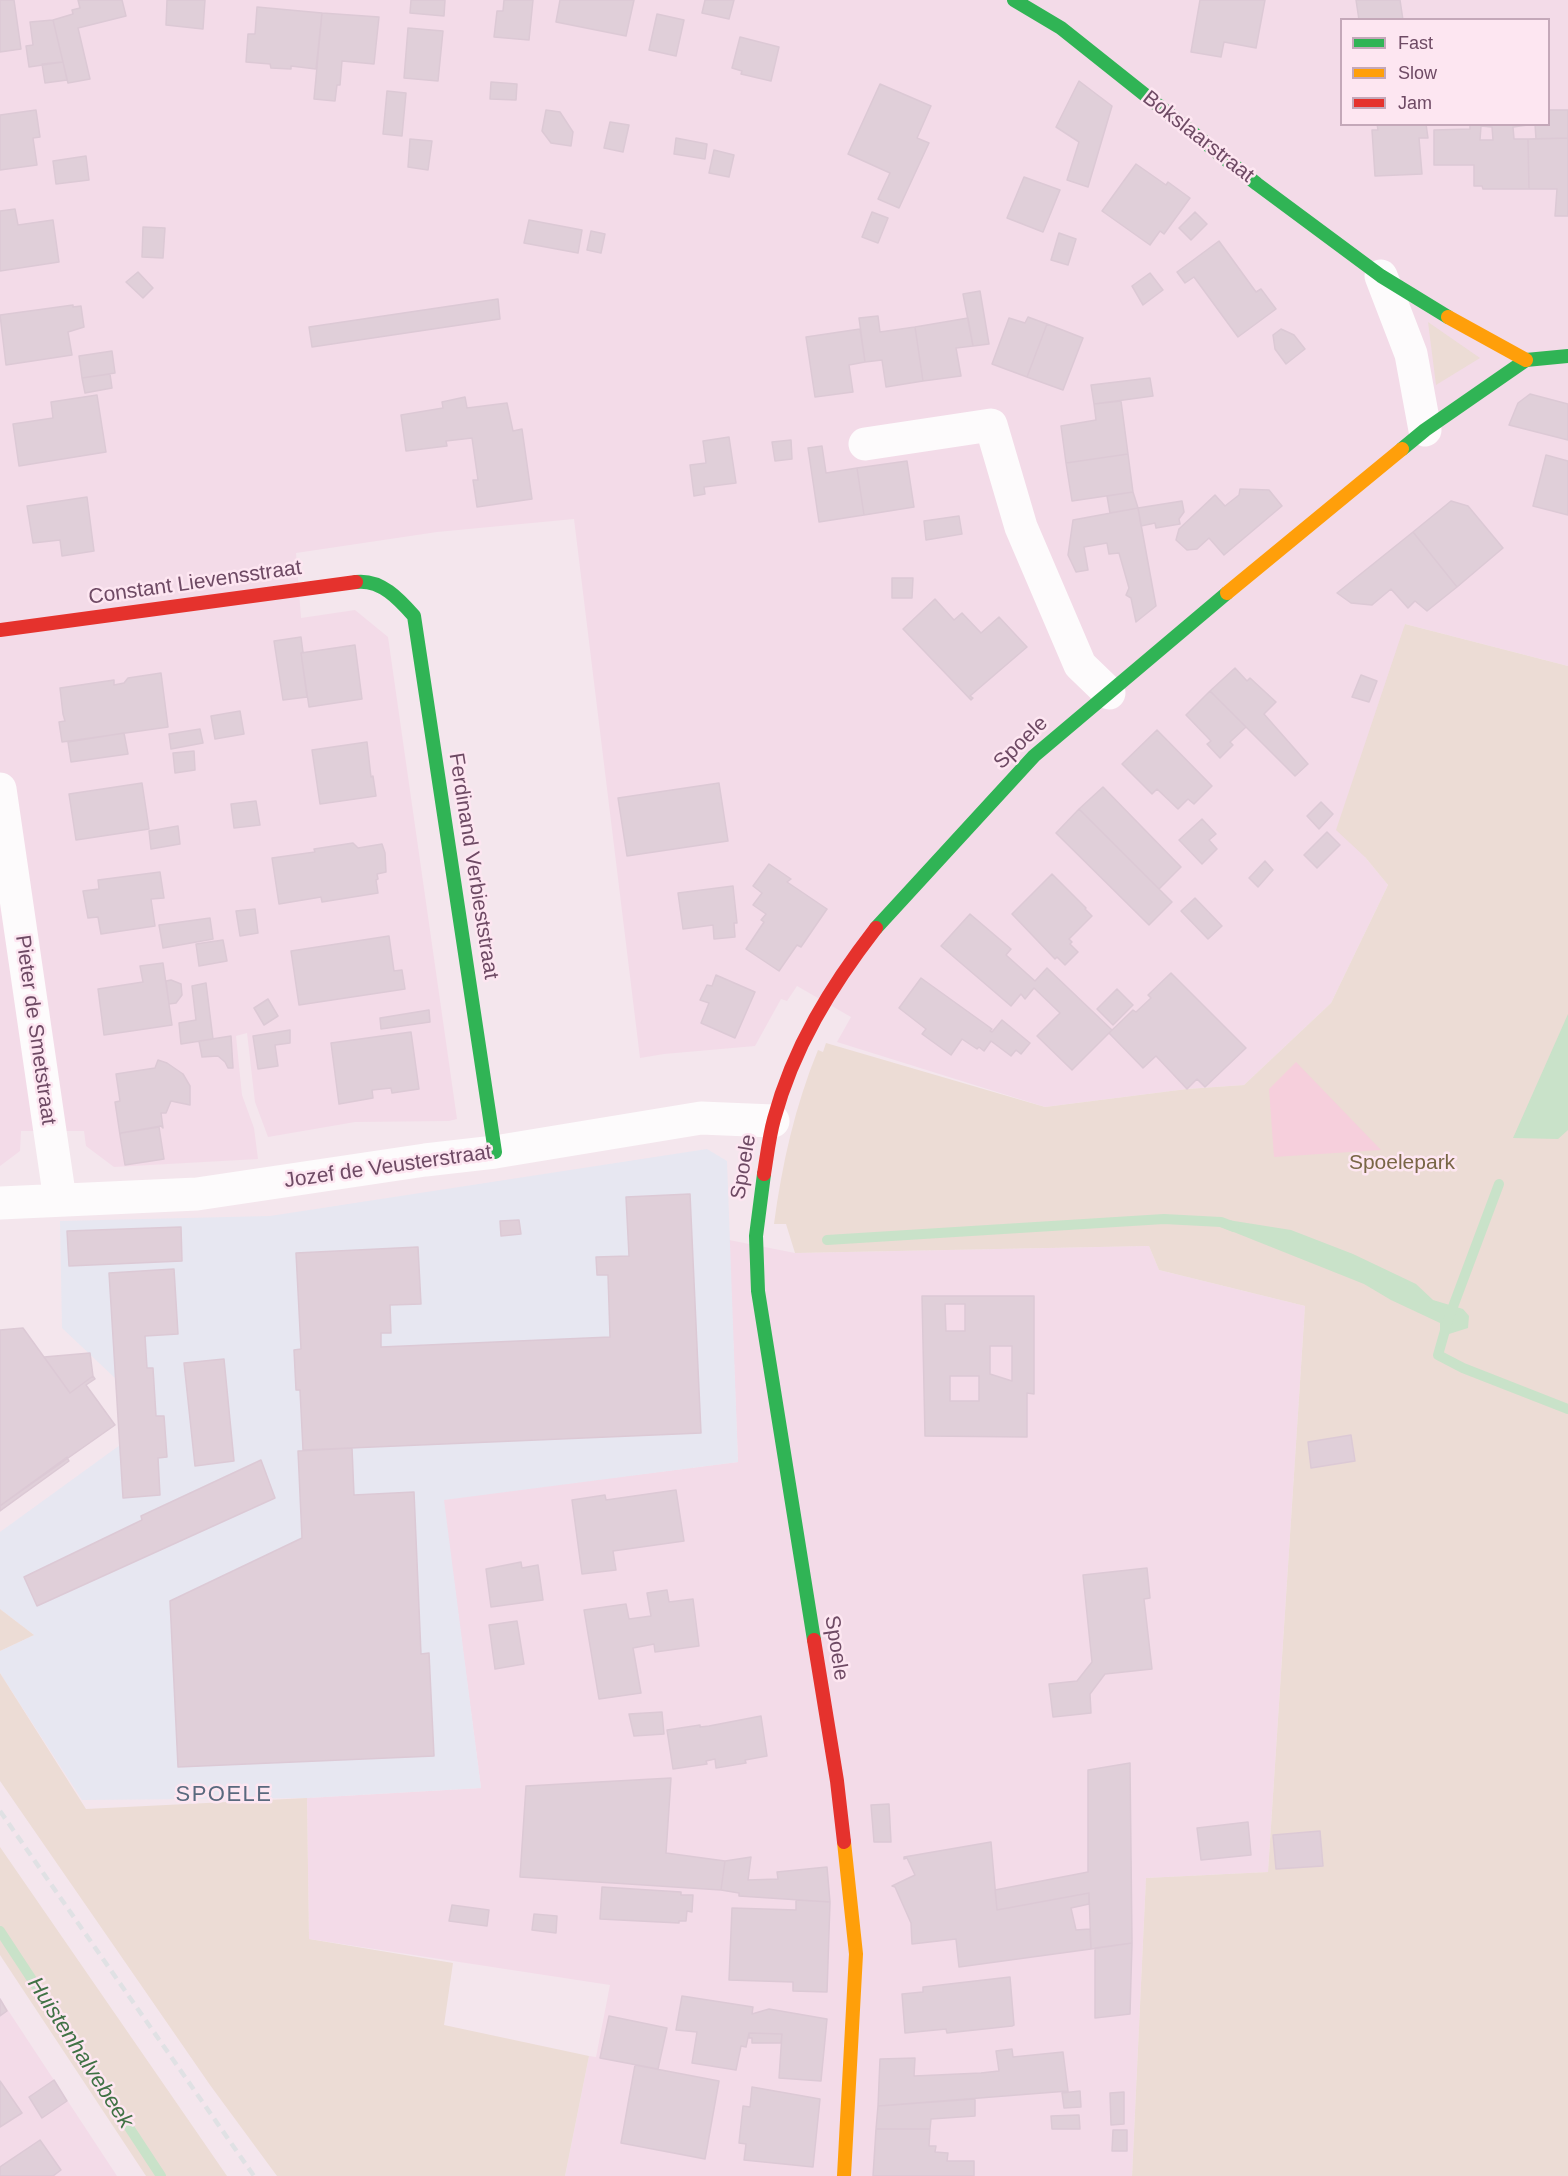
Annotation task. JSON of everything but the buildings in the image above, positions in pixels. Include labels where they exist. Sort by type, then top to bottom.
[{"type":"street","name":"Bokslaarstraat","points":[[1014,0],[1060,28],[1257,184],[1382,276],[1451,319],[1526,360]]},
{"type":"street","points":[[1382,276],[1411,354],[1425,430]]},
{"type":"street","points":[[1526,360],[1568,356]]},
{"type":"street","name":"Spoele","points":[[844,2176],[856,1953],[837,1781],[758,1291],[756,1236],[758,1212],[774,1122],[796,1057],[812,1022],[849,963],[882,921],[1034,756],[1305,527],[1425,430],[1526,360]]},
{"type":"street","points":[[865,444],[991,425],[1021,527],[1080,665],[1109,693]]},
{"type":"street","name":"Constant Lievensstraat","points":[[0,630],[366,581],[394,594]]},
{"type":"street","name":"Ferdinand Verbieststraat","points":[[394,594],[414,616],[495,1152]]},
{"type":"street","name":"Pieter de Smetstraat","points":[[0,793],[60,1200]]},
{"type":"street","name":"Jozef de Veusterstraat","points":[[0,1203],[197,1194],[425,1160],[495,1152],[701,1118],[774,1122]]},
{"type":"shaded area","points":[[0,0],[1568,0],[1568,666],[1405,624],[1365,857],[1388,885],[1331,1003],[1244,1085],[1187,1089],[1045,1107],[837,1042],[851,1017],[797,986],[787,1001],[781,999],[755,1046],[640,1058],[574,519],[437,532],[296,553],[301,618],[355,610],[388,637],[457,1119],[355,1122],[268,1137],[255,1102],[247,1033],[236,1036],[242,1095],[254,1128],[258,1159],[114,1167],[86,1146],[84,1131],[21,1131],[20,1151],[0,1166]]},
{"type":"shaded area","points":[[1568,1014],[1568,1130],[1558,1139],[1513,1138]]},
{"type":"shaded area","points":[[707,1149],[727,1161],[738,1462],[444,1500],[481,1788],[307,1798],[82,1800],[0,1673],[0,1651],[34,1635],[0,1609],[0,1532],[120,1445],[116,1379],[62,1328],[60,1221],[270,1216]]},
{"type":"shaded area","points":[[1228,1220],[1291,1230],[1353,1254],[1416,1284],[1433,1300],[1463,1309],[1469,1316],[1468,1328],[1449,1334],[1440,1331],[1440,1323],[1391,1300],[1364,1284],[1216,1225]]},
{"type":"shaded area","points":[[729,1240],[795,1253],[1149,1246],[1159,1270],[1305,1306],[1268,1872],[1146,1878],[1132,2176],[565,2176],[589,2056],[596,2057],[610,1985],[309,1939],[307,1798],[481,1788],[443,1499],[738,1462]]},
{"type":"shaded area","points":[[0,1998],[117,2176],[0,2176]]},
{"type":"green space","points":[[1428,322],[1480,358],[1436,385]]},
{"type":"green space","name":"Spoelepark","points":[[1405,624],[1568,666],[1568,2176],[1132,2176],[1146,1878],[1268,1872],[1305,1306],[1159,1270],[1149,1246],[795,1253],[786,1224],[774,1224],[781,1179],[790,1136],[803,1092],[818,1050],[823,1052],[826,1043],[1045,1107],[1187,1089],[1244,1085],[1331,1003],[1388,885],[1365,857],[1336,830]]},
{"type":"green space","points":[[0,1609],[34,1635],[0,1651]]},
{"type":"green space","points":[[0,1673],[86,1809],[307,1798],[309,1939],[453,1963],[444,2025],[589,2056],[565,2176],[277,2176],[210,2085],[0,1781]]},
{"type":"green space","points":[[0,1847],[227,2176],[146,2176],[0,1955]]},
{"type":"sand","points":[[1296,1062],[1381,1150],[1274,1157],[1269,1089]]},
{"type":"waterway","points":[[1499,1184],[1448,1320],[1438,1355],[1463,1368],[1568,1409]]},
{"type":"waterway","points":[[827,1240],[1164,1219],[1221,1222],[1234,1227]]},
{"type":"waterway","name":"Huistenhalvebeek","points":[[0,1931],[161,2176]]},
{"type":"railway","points":[[0,1811],[254,2176]]},
{"type":"traffic: fast","points":[[1014,0],[1061,28],[1257,184],[1381,276],[1448,317]]},
{"type":"traffic: fast","points":[[1402,449],[1425,430],[1526,360],[1568,356]]},
{"type":"traffic: fast","points":[[356,582],[381,587],[396,597],[414,616],[495,1152]]},
{"type":"traffic: fast","points":[[876,928],[1034,756],[1227,593]]},
{"type":"traffic: fast","points":[[764,1174],[756,1236],[758,1291],[814,1640]]},
{"type":"traffic: slow","points":[[1448,317],[1526,360]]},
{"type":"traffic: slow","points":[[1227,593],[1402,449]]},
{"type":"traffic: slow","points":[[844,1842],[856,1954],[844,2176]]},
{"type":"traffic: jam","points":[[0,630],[356,582]]},
{"type":"traffic: jam","points":[[764,1174],[774,1119],[792,1067],[829,995],[876,928]]},
{"type":"traffic: jam","points":[[814,1640],[837,1781],[844,1842]]},
{"type":"district","name":"SPOELE","points":[[224,1795]]}]
